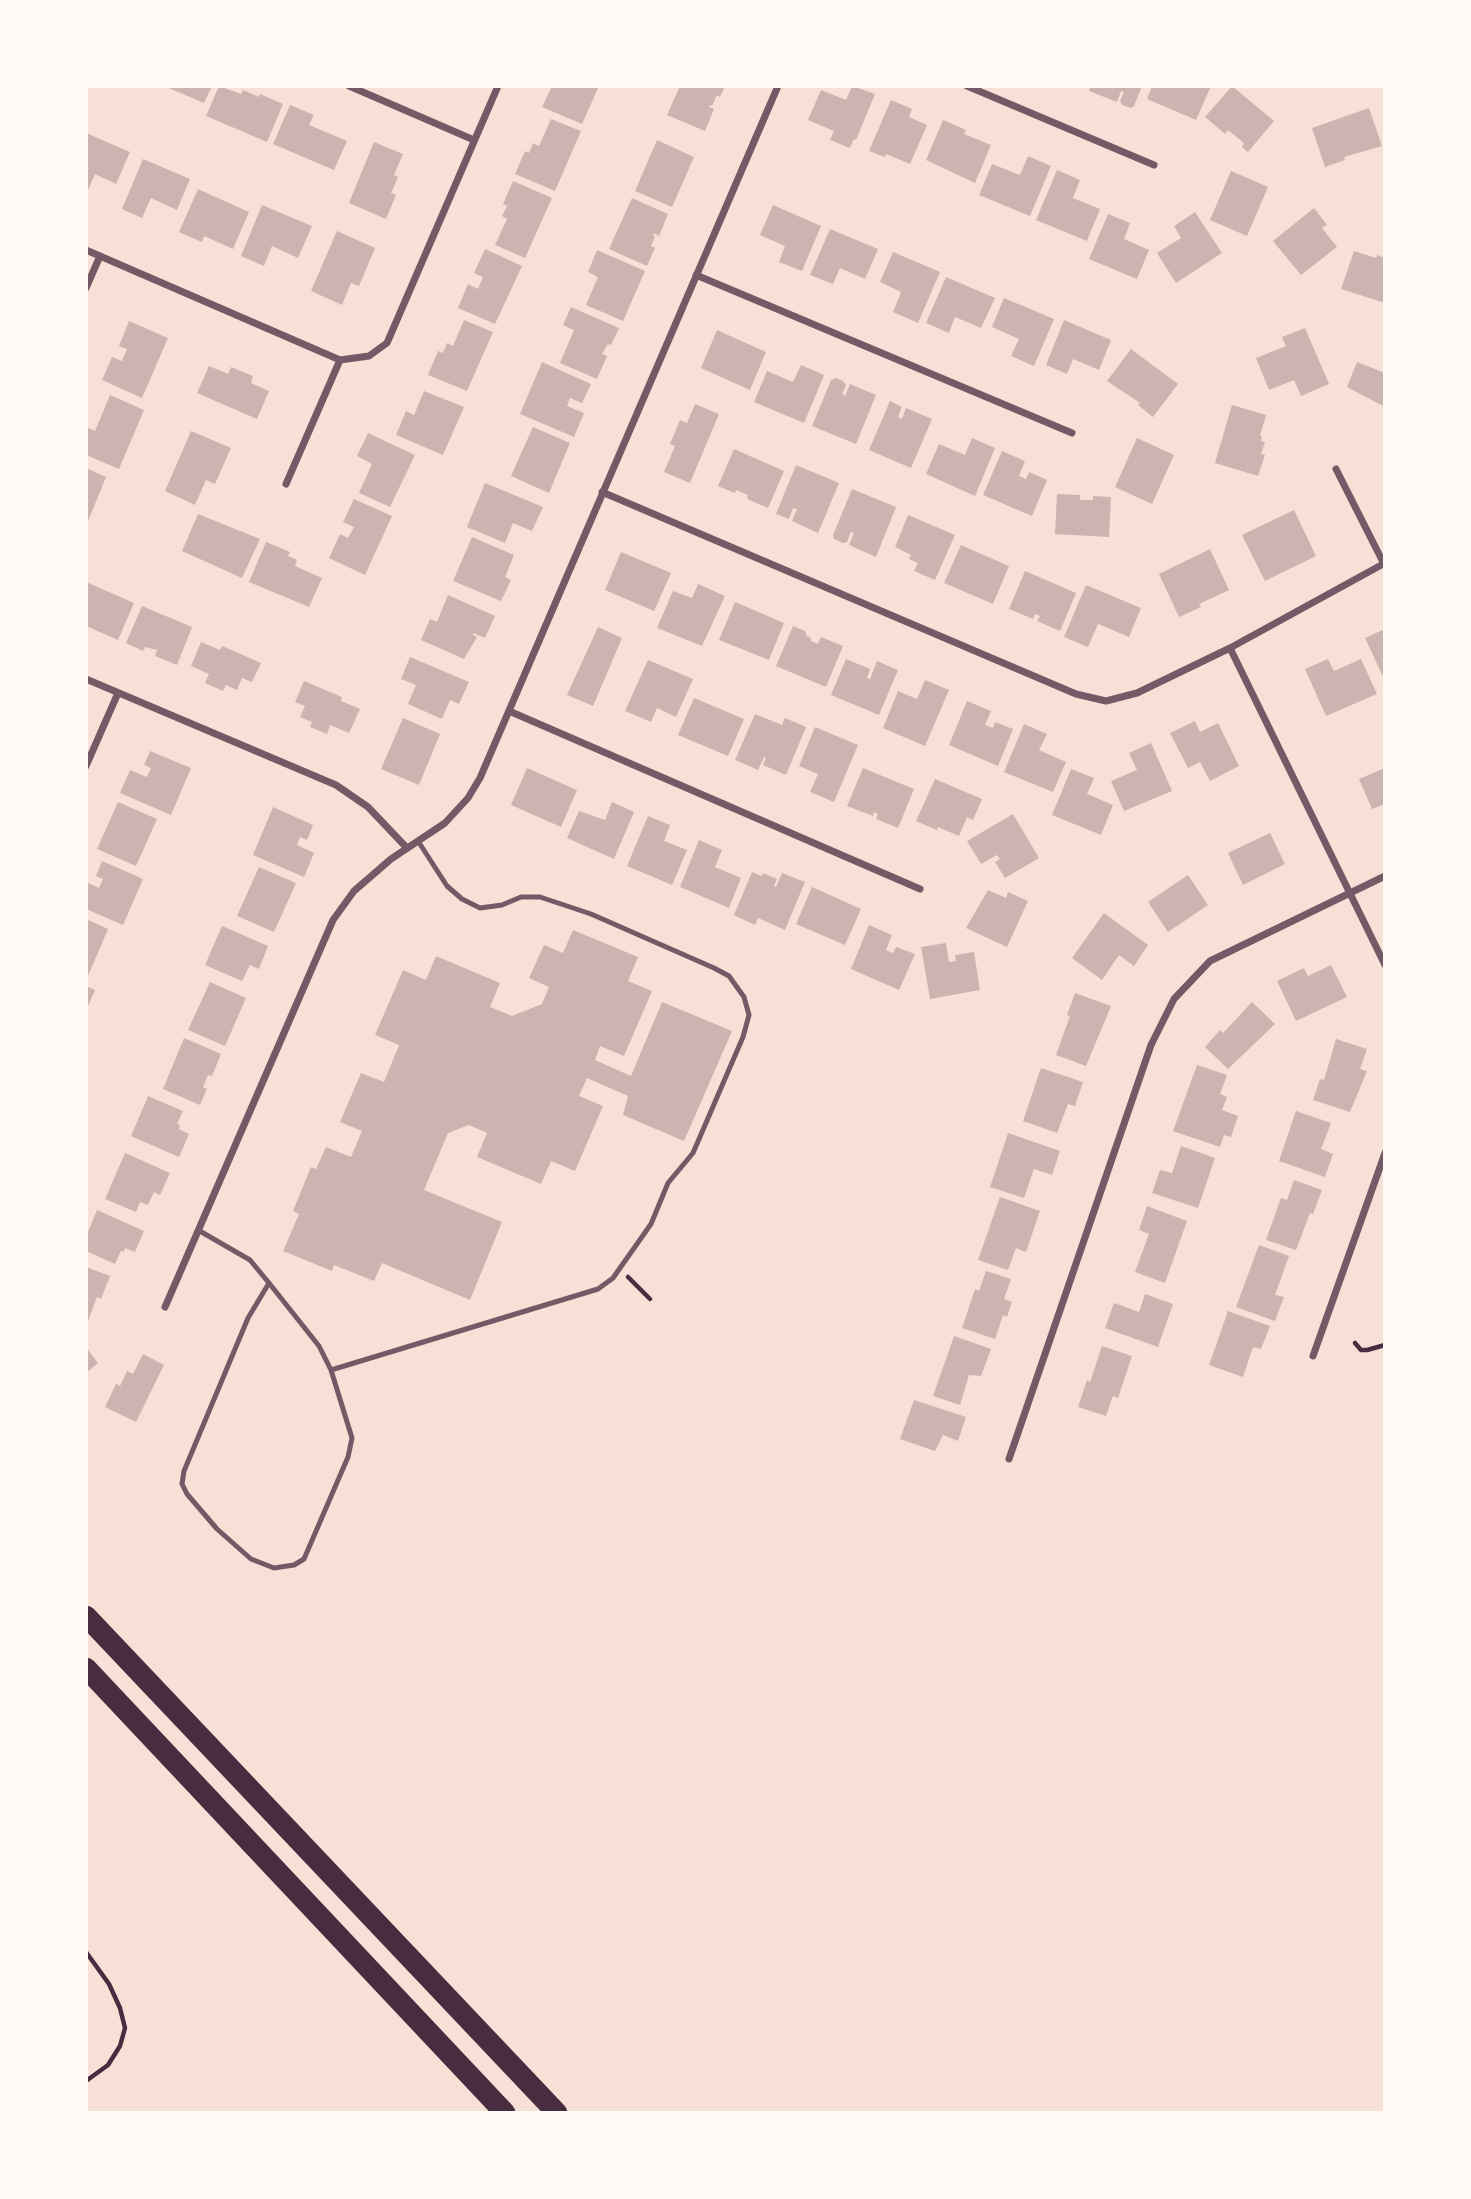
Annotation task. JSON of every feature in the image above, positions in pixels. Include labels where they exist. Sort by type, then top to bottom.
[{"type":"highway","points":[[86,1616],[557,2113]]},
{"type":"highway","points":[[86,1668],[505,2113]]},
{"type":"street","points":[[349,86],[474,140]]},
{"type":"street","points":[[86,250],[340,360],[369,356],[387,342],[498,86]]},
{"type":"street","points":[[165,1307],[333,920],[354,891],[406,847],[445,823],[468,798],[480,778],[778,86]]},
{"type":"street","points":[[967,86],[1154,165]]},
{"type":"street","points":[[86,288],[100,256]]},
{"type":"street","points":[[696,275],[1072,433]]},
{"type":"street","points":[[286,484],[340,360]]},
{"type":"street","points":[[602,492],[1076,694],[1106,701],[1138,693],[1230,648],[1385,564],[1336,469]]},
{"type":"street","points":[[1230,648],[1385,965]]},
{"type":"street","points":[[86,679],[336,785],[368,807],[406,847]]},
{"type":"street","points":[[86,766],[118,692]]},
{"type":"street","points":[[509,711],[919,890]]},
{"type":"street","points":[[1009,1459],[1151,1045],[1174,999],[1210,961],[1385,876]]},
{"type":"street","points":[[1312,1356],[1385,1153]]},
{"type":"lane","points":[[331,1370],[598,1289],[619,1271],[651,1224],[668,1183],[693,1153],[743,1037],[749,1015],[744,997],[729,976],[590,914],[540,897],[521,897],[502,905],[480,908],[462,899],[447,886],[418,841]]},
{"type":"lane","points":[[198,1230],[250,1260],[319,1346],[331,1370],[352,1437],[351,1447],[304,1559],[274,1568],[251,1559],[217,1529],[187,1494],[182,1484],[184,1471],[248,1318],[268,1283]]},
{"type":"path","points":[[619,1271],[636,1283],[650,1299]]},
{"type":"path","points":[[1355,1343],[1361,1350],[1385,1345]]},
{"type":"path","points":[[86,1952],[109,1984],[120,2008],[125,2028],[120,2046],[108,2065],[86,2081]]},
{"type":"building","points":[[164,86],[212,86],[204,103]]},
{"type":"building","points":[[219,86],[241,94],[243,90],[259,97],[260,94],[283,104],[267,142],[206,116]]},
{"type":"building","points":[[552,86],[599,86],[582,124],[542,107]]},
{"type":"building","points":[[680,86],[725,86],[720,97],[717,95],[709,107],[714,109],[705,131],[667,115]]},
{"type":"building","points":[[852,86],[875,94],[850,148],[830,140],[834,131],[808,120],[821,90],[846,100]]},
{"type":"building","points":[[1091,86],[1142,86],[1131,108],[1122,105],[1120,101],[1124,92],[1121,91],[1117,102],[1089,91]]},
{"type":"building","points":[[1152,86],[1211,86],[1196,120],[1147,99]]},
{"type":"building","points":[[1232,86],[1274,121],[1248,152],[1242,147],[1244,143],[1228,130],[1225,134],[1205,117]]},
{"type":"building","points":[[891,100],[912,109],[909,117],[927,125],[910,164],[886,154],[885,157],[869,151]]},
{"type":"building","points":[[290,105],[314,115],[309,125],[347,141],[334,170],[273,144]]},
{"type":"building","points":[[1369,108],[1382,146],[1344,157],[1345,160],[1325,167],[1312,128]]},
{"type":"building","points":[[551,119],[581,131],[555,191],[515,174],[525,151],[529,153],[533,143],[539,146]]},
{"type":"building","points":[[943,120],[966,130],[964,134],[991,145],[975,183],[926,160]]},
{"type":"building","points":[[86,133],[130,152],[116,184],[95,174],[86,195]]},
{"type":"building","points":[[657,140],[694,157],[672,207],[635,191]]},
{"type":"building","points":[[374,142],[403,154],[394,175],[398,177],[391,193],[396,195],[386,219],[349,203]]},
{"type":"building","points":[[1028,156],[1051,166],[1030,216],[979,195],[992,164],[1020,175]]},
{"type":"building","points":[[143,159],[190,179],[177,210],[151,198],[142,218],[122,209]]},
{"type":"building","points":[[1057,170],[1080,180],[1073,198],[1100,209],[1087,241],[1036,220]]},
{"type":"building","points":[[1231,171],[1268,187],[1247,236],[1210,220]]},
{"type":"building","points":[[513,181],[552,198],[525,258],[495,245],[507,219],[502,216],[507,206],[503,204]]},
{"type":"building","points":[[198,189],[249,212],[233,249],[204,236],[202,242],[179,232]]},
{"type":"building","points":[[632,198],[668,214],[659,236],[654,233],[651,246],[655,248],[647,266],[609,249]]},
{"type":"building","points":[[262,205],[312,226],[298,258],[272,246],[264,266],[241,256]]},
{"type":"building","points":[[773,205],[821,226],[802,271],[779,262],[785,246],[760,235]]},
{"type":"building","points":[[1314,208],[1327,225],[1322,228],[1337,247],[1301,275],[1273,241]]},
{"type":"building","points":[[1195,212],[1222,253],[1176,283],[1157,253],[1181,238],[1174,226]]},
{"type":"building","points":[[1108,214],[1130,223],[1124,239],[1149,250],[1137,279],[1089,259]]},
{"type":"building","points":[[830,229],[878,249],[865,279],[840,268],[833,284],[810,275]]},
{"type":"building","points":[[337,231],[375,248],[359,286],[351,283],[342,305],[311,291]]},
{"type":"building","points":[[485,249],[522,266],[495,324],[458,308],[468,284],[478,289],[483,277],[474,273]]},
{"type":"building","points":[[597,250],[645,271],[623,321],[586,305],[598,277],[588,272]]},
{"type":"building","points":[[1354,251],[1385,258],[1385,303],[1341,289]]},
{"type":"building","points":[[893,252],[940,272],[918,323],[893,312],[901,292],[880,282]]},
{"type":"building","points":[[946,277],[995,298],[981,328],[955,317],[949,333],[926,323]]},
{"type":"building","points":[[1004,298],[1054,319],[1034,366],[1011,356],[1019,339],[992,327]]},
{"type":"building","points":[[571,307],[619,328],[611,345],[608,344],[602,354],[607,356],[597,379],[560,363],[574,330],[563,325]]},
{"type":"building","points":[[464,320],[493,332],[467,391],[428,375],[438,351],[443,353],[447,343],[453,346]]},
{"type":"building","points":[[1064,320],[1111,340],[1099,370],[1073,359],[1067,374],[1046,365]]},
{"type":"building","points":[[129,321],[168,338],[142,398],[102,380],[112,357],[122,361],[127,349],[119,346]]},
{"type":"building","points":[[1305,328],[1329,384],[1301,396],[1294,380],[1269,390],[1256,358],[1286,346],[1282,337]]},
{"type":"building","points":[[717,330],[766,352],[750,390],[701,368]]},
{"type":"building","points":[[1131,349],[1178,384],[1153,417],[1138,405],[1140,403],[1107,381]]},
{"type":"building","points":[[542,362],[591,384],[582,403],[570,398],[567,406],[584,413],[574,437],[520,414]]},
{"type":"building","points":[[1357,362],[1385,373],[1385,407],[1347,387]]},
{"type":"building","points":[[801,365],[824,375],[804,423],[754,402],[767,371],[793,382]]},
{"type":"building","points":[[209,366],[228,374],[231,367],[253,376],[251,383],[269,391],[257,419],[197,393]]},
{"type":"building","points":[[836,378],[846,385],[842,394],[845,396],[850,384],[876,395],[856,444],[812,426],[831,380]]},
{"type":"building","points":[[424,391],[464,407],[443,455],[396,435],[406,411],[414,415]]},
{"type":"building","points":[[110,395],[144,410],[119,469],[86,455],[86,427],[95,431]]},
{"type":"building","points":[[890,401],[902,407],[898,417],[902,419],[906,408],[932,419],[911,468],[869,450]]},
{"type":"building","points":[[695,404],[719,414],[690,483],[664,472],[675,446],[670,444],[680,420],[687,423]]},
{"type":"building","points":[[1232,405],[1266,415],[1260,436],[1261,441],[1265,442],[1261,454],[1265,455],[1258,476],[1215,463]]},
{"type":"building","points":[[533,427],[570,443],[549,493],[511,476]]},
{"type":"building","points":[[191,431],[231,448],[215,484],[206,480],[195,505],[165,491]]},
{"type":"building","points":[[368,433],[415,455],[390,507],[359,493],[372,464],[357,456]]},
{"type":"building","points":[[972,438],[995,448],[975,496],[926,474],[939,444],[965,455]]},
{"type":"building","points":[[1137,438],[1174,455],[1152,504],[1115,487]]},
{"type":"building","points":[[734,449],[784,471],[768,508],[747,499],[748,495],[718,486]]},
{"type":"building","points":[[1002,451],[1025,461],[1019,476],[1026,479],[1029,472],[1047,480],[1032,516],[983,495]]},
{"type":"building","points":[[796,465],[839,483],[818,533],[792,521],[797,509],[793,508],[789,519],[776,514]]},
{"type":"building","points":[[86,468],[106,477],[86,526]]},
{"type":"building","points":[[485,483],[543,507],[532,531],[513,523],[505,543],[467,527]]},
{"type":"building","points":[[852,489],[896,507],[876,557],[849,545],[854,533],[851,532],[847,542],[834,539],[833,535]]},
{"type":"building","points":[[1057,494],[1080,495],[1080,500],[1093,500],[1093,496],[1111,497],[1109,537],[1055,534]]},
{"type":"building","points":[[354,499],[392,516],[365,575],[329,558],[340,534],[348,538],[354,527],[343,522]]},
{"type":"building","points":[[1294,510],[1316,556],[1265,581],[1242,535]]},
{"type":"building","points":[[198,514],[260,539],[242,578],[182,551]]},
{"type":"building","points":[[908,515],[955,535],[935,580],[914,571],[918,563],[909,559],[911,555],[895,547]]},
{"type":"building","points":[[472,537],[514,555],[505,577],[511,580],[501,601],[453,581]]},
{"type":"building","points":[[266,542],[290,552],[288,556],[297,560],[295,566],[322,578],[309,607],[249,582]]},
{"type":"building","points":[[961,545],[1009,566],[993,604],[944,583]]},
{"type":"building","points":[[1210,549],[1229,590],[1179,617],[1159,574]]},
{"type":"building","points":[[621,552],[671,573],[654,611],[605,590]]},
{"type":"building","points":[[1025,571],[1076,593],[1060,631],[1037,621],[1040,616],[1035,614],[1033,619],[1009,609]]},
{"type":"building","points":[[86,582],[134,603],[118,640],[86,626]]},
{"type":"building","points":[[698,584],[725,596],[702,646],[657,628],[673,591],[692,598]]},
{"type":"building","points":[[1086,585],[1141,608],[1129,637],[1098,624],[1088,647],[1064,637]]},
{"type":"building","points":[[448,595],[495,616],[485,638],[473,633],[477,637],[464,659],[421,640],[430,619],[437,622]]},
{"type":"building","points":[[735,602],[784,623],[769,660],[719,640]]},
{"type":"building","points":[[142,606],[192,627],[177,665],[155,656],[157,650],[145,647],[143,651],[126,643]]},
{"type":"building","points":[[793,626],[805,631],[811,641],[818,644],[821,637],[843,646],[826,687],[776,666]]},
{"type":"building","points":[[598,627],[622,638],[593,706],[567,695]]},
{"type":"building","points":[[1385,629],[1385,681],[1365,638]]},
{"type":"building","points":[[201,642],[220,650],[222,646],[261,663],[252,682],[242,678],[237,690],[226,685],[223,691],[205,683],[209,674],[191,666]]},
{"type":"building","points":[[410,657],[469,682],[459,704],[450,700],[442,719],[408,704],[416,685],[401,679]]},
{"type":"building","points":[[846,659],[870,669],[867,678],[870,679],[877,661],[898,670],[879,715],[831,695]]},
{"type":"building","points":[[1328,659],[1334,671],[1361,659],[1377,694],[1326,716],[1305,669]]},
{"type":"building","points":[[648,660],[693,679],[676,717],[657,708],[651,722],[625,711]]},
{"type":"building","points":[[925,680],[949,690],[925,746],[883,728],[898,691],[917,699]]},
{"type":"building","points":[[304,681],[342,697],[341,701],[360,709],[349,733],[330,725],[327,734],[310,727],[312,722],[300,717],[305,706],[295,702]]},
{"type":"building","points":[[694,698],[744,719],[728,756],[678,735]]},
{"type":"building","points":[[967,701],[991,711],[985,725],[993,728],[995,722],[1013,729],[998,766],[949,745]]},
{"type":"building","points":[[755,714],[782,725],[785,718],[806,727],[786,775],[763,765],[766,757],[758,770],[735,760]]},
{"type":"building","points":[[403,718],[440,734],[419,785],[381,769]]},
{"type":"building","points":[[1195,721],[1200,732],[1218,723],[1239,766],[1210,781],[1200,762],[1188,768],[1170,733]]},
{"type":"building","points":[[1024,724],[1047,734],[1039,750],[1066,762],[1053,792],[1004,772]]},
{"type":"building","points":[[815,727],[858,745],[834,802],[810,792],[818,774],[799,766]]},
{"type":"building","points":[[1151,743],[1172,791],[1124,811],[1111,781],[1137,770],[1129,753]]},
{"type":"building","points":[[150,751],[191,768],[171,815],[120,793],[130,770],[147,777],[151,768],[144,765]]},
{"type":"building","points":[[527,768],[577,790],[561,827],[511,805]]},
{"type":"building","points":[[863,768],[914,789],[898,828],[876,819],[878,814],[874,812],[873,816],[847,806]]},
{"type":"building","points":[[1385,768],[1385,804],[1372,809],[1359,779]]},
{"type":"building","points":[[1071,769],[1094,778],[1087,794],[1113,805],[1101,835],[1052,815]]},
{"type":"building","points":[[935,779],[982,799],[973,820],[967,817],[959,836],[916,821]]},
{"type":"building","points":[[118,802],[157,819],[136,866],[97,849]]},
{"type":"building","points":[[612,802],[634,812],[614,859],[567,838],[579,811],[605,820]]},
{"type":"building","points":[[273,807],[313,825],[307,840],[300,837],[297,845],[314,853],[304,877],[253,855]]},
{"type":"building","points":[[1013,814],[1039,858],[1005,878],[995,862],[1000,859],[997,855],[981,864],[967,841]]},
{"type":"building","points":[[648,816],[670,825],[664,841],[687,850],[672,885],[627,866]]},
{"type":"building","points":[[1270,833],[1285,864],[1243,885],[1228,853]]},
{"type":"building","points":[[699,840],[722,850],[715,867],[741,878],[729,908],[680,887]]},
{"type":"building","points":[[102,861],[143,879],[123,925],[86,909],[86,882],[99,888],[103,879],[96,876]]},
{"type":"building","points":[[259,867],[296,883],[274,932],[237,916]]},
{"type":"building","points":[[752,872],[777,879],[774,886],[776,887],[782,873],[805,882],[785,930],[758,918],[755,925],[734,915]]},
{"type":"building","points":[[1188,875],[1208,905],[1168,932],[1148,902]]},
{"type":"building","points":[[812,887],[861,909],[845,945],[796,924]]},
{"type":"building","points":[[988,890],[1006,898],[1008,892],[1028,901],[1007,947],[966,928]]},
{"type":"building","points":[[1104,913],[1148,945],[1134,966],[1119,955],[1102,980],[1072,958]]},
{"type":"building","points":[[86,919],[108,929],[88,976],[86,975]]},
{"type":"building","points":[[869,925],[892,935],[886,950],[893,953],[896,947],[915,954],[899,990],[851,969]]},
{"type":"building","points":[[222,926],[268,946],[259,969],[250,965],[242,981],[205,965]]},
{"type":"building","points":[[573,930],[638,957],[628,981],[652,991],[624,1056],[600,1046],[595,1060],[631,1076],[662,1002],[732,1031],[684,1141],[623,1115],[628,1096],[587,1078],[579,1096],[603,1106],[575,1171],[551,1161],[541,1184],[477,1157],[487,1133],[469,1125],[448,1133],[424,1190],[502,1222],[470,1300],[382,1263],[374,1281],[334,1265],[332,1271],[283,1251],[299,1214],[293,1211],[311,1167],[316,1169],[326,1147],[351,1157],[362,1131],[340,1122],[361,1073],[384,1082],[399,1045],[375,1035],[403,970],[426,980],[436,956],[500,983],[490,1007],[512,1016],[542,1004],[549,987],[529,978],[544,945],[563,953]]},
{"type":"building","points":[[946,943],[949,962],[956,961],[955,955],[974,952],[980,990],[930,999],[921,947]]},
{"type":"building","points":[[1331,965],[1347,997],[1296,1021],[1277,981],[1304,968],[1308,976]]},
{"type":"building","points":[[210,982],[246,998],[225,1046],[188,1030]]},
{"type":"building","points":[[86,986],[95,990],[86,1011]]},
{"type":"building","points":[[1075,993],[1111,1006],[1086,1066],[1056,1055]]},
{"type":"building","points":[[1252,1002],[1275,1024],[1228,1069],[1205,1047],[1220,1030],[1223,1033]]},
{"type":"building","points":[[184,1038],[221,1054],[212,1076],[208,1075],[203,1087],[207,1089],[200,1105],[163,1089]]},
{"type":"building","points":[[1336,1039],[1367,1049],[1360,1069],[1367,1071],[1350,1112],[1313,1100],[1320,1079],[1324,1080]]},
{"type":"building","points":[[1197,1065],[1227,1075],[1220,1094],[1227,1097],[1222,1110],[1238,1116],[1231,1137],[1224,1135],[1220,1147],[1173,1131]]},
{"type":"building","points":[[1041,1068],[1083,1082],[1075,1106],[1068,1104],[1057,1133],[1023,1121]]},
{"type":"building","points":[[148,1096],[183,1111],[177,1124],[180,1125],[179,1129],[189,1134],[179,1157],[131,1136]]},
{"type":"building","points":[[1296,1111],[1331,1123],[1321,1149],[1333,1154],[1325,1177],[1279,1161]]},
{"type":"building","points":[[1008,1133],[1060,1151],[1052,1175],[1034,1169],[1024,1198],[990,1187]]},
{"type":"building","points":[[1181,1146],[1215,1158],[1198,1208],[1152,1193],[1160,1170],[1172,1173]]},
{"type":"building","points":[[125,1153],[170,1173],[160,1195],[154,1192],[148,1205],[140,1202],[136,1212],[105,1199]]},
{"type":"building","points":[[1294,1180],[1322,1190],[1296,1250],[1266,1240],[1281,1198],[1287,1200]]},
{"type":"building","points":[[1000,1197],[1040,1211],[1026,1252],[1016,1248],[1008,1270],[978,1260]]},
{"type":"building","points":[[1147,1206],[1187,1221],[1165,1283],[1135,1272],[1149,1234],[1139,1230]]},
{"type":"building","points":[[97,1210],[144,1231],[135,1252],[125,1248],[115,1264],[86,1251],[86,1237]]},
{"type":"building","points":[[1259,1245],[1289,1256],[1275,1295],[1284,1297],[1275,1321],[1236,1307]]},
{"type":"building","points":[[86,1267],[110,1276],[101,1299],[97,1297],[88,1321],[86,1320]]},
{"type":"building","points":[[986,1271],[1011,1279],[1004,1299],[1012,1302],[1007,1317],[1003,1315],[995,1339],[962,1328],[975,1289],[979,1291]]},
{"type":"building","points":[[1145,1294],[1173,1304],[1158,1347],[1105,1328],[1114,1303],[1139,1312]]},
{"type":"building","points":[[1228,1311],[1270,1326],[1261,1349],[1253,1347],[1243,1377],[1209,1365]]},
{"type":"building","points":[[954,1336],[991,1349],[981,1376],[969,1375],[960,1405],[933,1396]]},
{"type":"building","points":[[1102,1346],[1132,1356],[1118,1398],[1113,1396],[1106,1416],[1078,1407]]},
{"type":"building","points":[[86,1347],[98,1363],[86,1373]]},
{"type":"building","points":[[143,1354],[164,1365],[136,1422],[105,1407],[116,1384],[120,1386],[127,1371],[133,1374]]},
{"type":"building","points":[[914,1400],[966,1417],[958,1441],[943,1435],[935,1451],[900,1439]]}]
